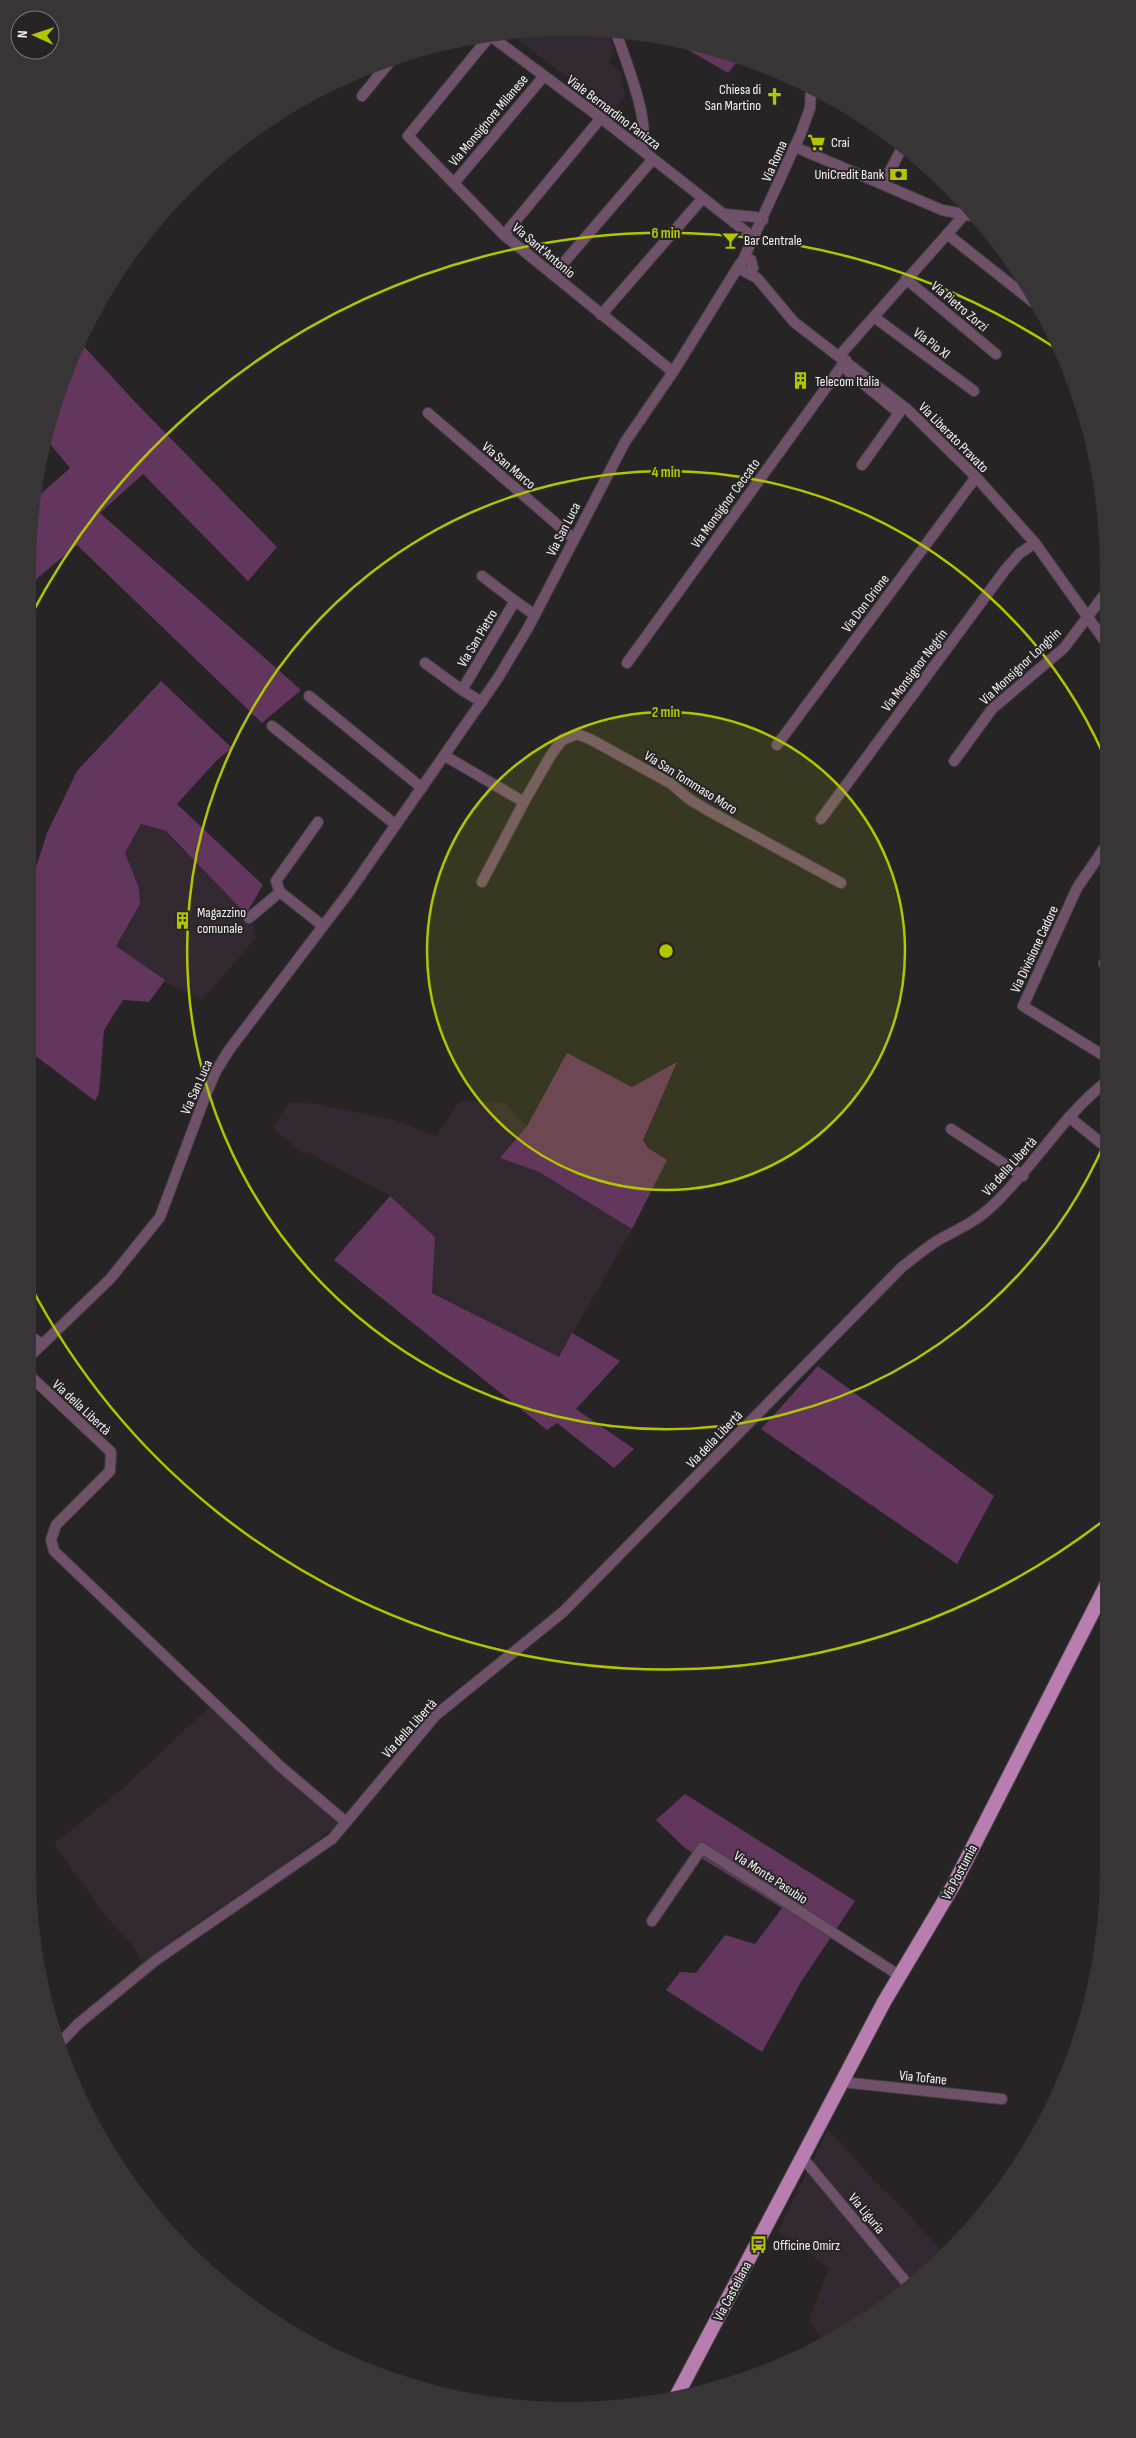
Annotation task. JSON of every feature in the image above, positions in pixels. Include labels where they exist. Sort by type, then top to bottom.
[{"type":"main road","name":"Via Postumia","points":[[802,2157],[900,1976],[953,1886],[1100,1599]]},
{"type":"main road","name":"Via Castellana","points":[[680,2390],[802,2157]]},
{"type":"street","points":[[618,39],[642,114],[645,134],[641,149]]},
{"type":"street","name":"Viale Bernardino Panizza","points":[[496,41],[601,118],[754,240]]},
{"type":"street","name":"Via Sant'Antonio","points":[[483,43],[408,136],[504,235],[673,372]]},
{"type":"street","points":[[362,96],[383,69]]},
{"type":"street","name":"Via Monsignore Milanese","points":[[454,182],[544,76]]},
{"type":"street","name":"Via Roma","points":[[747,266],[754,240],[810,108],[811,95]]},
{"type":"street","points":[[504,235],[601,118]]},
{"type":"street","points":[[795,147],[942,210],[965,214]]},
{"type":"street","points":[[884,184],[900,152]]},
{"type":"street","points":[[553,275],[653,159]]},
{"type":"street","points":[[601,315],[702,199]]},
{"type":"street","name":"Viale Bernardino Panizza","points":[[722,213],[763,220]]},
{"type":"street","name":"Via Monsignor Ceccato","points":[[627,663],[874,317],[947,234],[967,216]]},
{"type":"street","points":[[947,234],[1025,295]]},
{"type":"street","name":"Via Liberato Pravato","points":[[747,266],[790,318],[908,410],[976,478],[1035,542],[1100,634]]},
{"type":"street","name":"Via San Luca","points":[[36,1350],[110,1279],[160,1217],[216,1071],[263,1002],[284,979],[323,926],[482,702],[535,615],[625,442],[730,284],[747,266]]},
{"type":"street","name":"Via Pietro Zorzi","points":[[906,279],[996,354]]},
{"type":"street","name":"Via Pio XI","points":[[874,317],[974,390]]},
{"type":"street","points":[[843,360],[899,413],[862,465]]},
{"type":"street","name":"Via San Marco","points":[[428,414],[574,538]]},
{"type":"street","name":"Via Don Orione","points":[[777,745],[976,478]]},
{"type":"street","name":"Via Monsignor Negrin","points":[[820,819],[1005,570],[1020,553],[1035,542]]},
{"type":"street","name":"Via San Pietro","points":[[482,576],[535,615]]},
{"type":"street","name":"Via San Pietro","points":[[462,690],[515,601]]},
{"type":"street","name":"Via Monsignor Longhin","points":[[954,761],[992,709],[1064,648],[1100,601]]},
{"type":"street","name":"Via San Pietro","points":[[425,663],[482,702]]},
{"type":"street","points":[[309,696],[422,788]]},
{"type":"street","points":[[272,726],[396,825]]},
{"type":"street","name":"Via San Tommaso Moro","points":[[482,882],[551,755],[562,740],[577,734],[590,739],[670,783],[689,799],[709,811],[840,883]]},
{"type":"street","points":[[445,756],[524,802]]},
{"type":"street","points":[[318,822],[276,880],[280,892],[323,926]]},
{"type":"street","name":"Via Divisione Cadore","points":[[1100,854],[1077,888],[1023,1006],[1100,1053]]},
{"type":"street","points":[[249,918],[280,892]]},
{"type":"street","name":"Via della Libertà","points":[[63,2039],[78,2024],[156,1960],[332,1839],[436,1715],[563,1612],[902,1267],[940,1239],[969,1224],[989,1209],[1022,1176],[1069,1117],[1100,1087]]},
{"type":"street","points":[[1069,1117],[1100,1141]]},
{"type":"street","points":[[951,1129],[1022,1176]]},
{"type":"street","points":[[36,1340],[42,1344]]},
{"type":"street","name":"Via della Libertà","points":[[36,1382],[111,1452],[110,1471],[56,1524],[51,1540],[54,1551],[281,1766],[346,1822]]},
{"type":"street","name":"Via Monte Pasubio","points":[[652,1921],[702,1848],[900,1976]]},
{"type":"street","name":"Via Tofane","points":[[842,2082],[1002,2099]]},
{"type":"street","name":"Via Liguria","points":[[802,2157],[905,2281]]},
{"type":"shaded area","points":[[568,36],[610,38],[614,52],[608,62],[620,71],[625,95],[613,112],[517,39]]},
{"type":"shaded area","points":[[688,50],[736,63],[728,73]]},
{"type":"shaded area","points":[[85,347],[137,404],[277,547],[248,581],[143,474],[100,513],[301,690],[262,723],[77,545],[36,579],[37,533],[42,493],[70,468],[51,445],[64,397]]},
{"type":"shaded area","points":[[161,681],[232,748],[217,760],[177,804],[263,885],[246,914],[166,831],[141,824],[125,853],[139,888],[140,904],[116,946],[165,980],[149,1002],[123,1000],[104,1030],[99,1093],[95,1101],[36,1056],[36,868],[47,833],[77,771]]},
{"type":"shaded area","points":[[141,824],[166,831],[246,913],[248,910],[256,938],[202,1000],[164,981],[116,946],[140,904],[139,888],[125,853]]},
{"type":"shaded area","points":[[567,1053],[632,1087],[677,1062],[643,1140],[648,1148],[667,1160],[632,1229],[539,1172],[500,1158],[527,1126]]},
{"type":"shaded area","points":[[460,1101],[505,1103],[527,1126],[501,1158],[539,1172],[632,1229],[559,1357],[432,1292],[435,1237],[390,1196],[305,1151],[304,1154],[273,1128],[289,1102],[326,1105],[325,1107],[392,1119],[436,1136]]},
{"type":"shaded area","points":[[390,1196],[435,1237],[432,1293],[559,1357],[572,1333],[620,1361],[576,1409],[634,1449],[614,1468],[557,1423],[547,1430],[334,1260]]},
{"type":"shaded area","points":[[818,1366],[994,1496],[957,1564],[761,1429]]},
{"type":"shaded area","points":[[218,1699],[342,1822],[273,1872],[181,1934],[143,1965],[133,1945],[108,1919],[54,1844],[123,1788]]},
{"type":"shaded area","points":[[685,1794],[855,1901],[801,1982],[762,2052],[666,1990],[680,1972],[696,1973],[725,1935],[755,1944],[782,1908],[685,1848],[656,1820]]},
{"type":"shaded area","points":[[828,2130],[940,2250],[892,2292],[821,2338],[809,2320],[829,2268],[778,2231]]},
{"type":"place","name":"Chiesa di San Martino","points":[[775,97]]},
{"type":"place","name":"Crai","points":[[817,142]]},
{"type":"place","name":"UniCredit Bank","points":[[898,174]]},
{"type":"place","name":"Bar Centrale","points":[[730,240]]},
{"type":"place","name":"Telecom Italia","points":[[801,381]]},
{"type":"place","name":"Magazzino comunale","points":[[183,920]]},
{"type":"place","name":"Officine Omirz","points":[[759,2245]]}]
